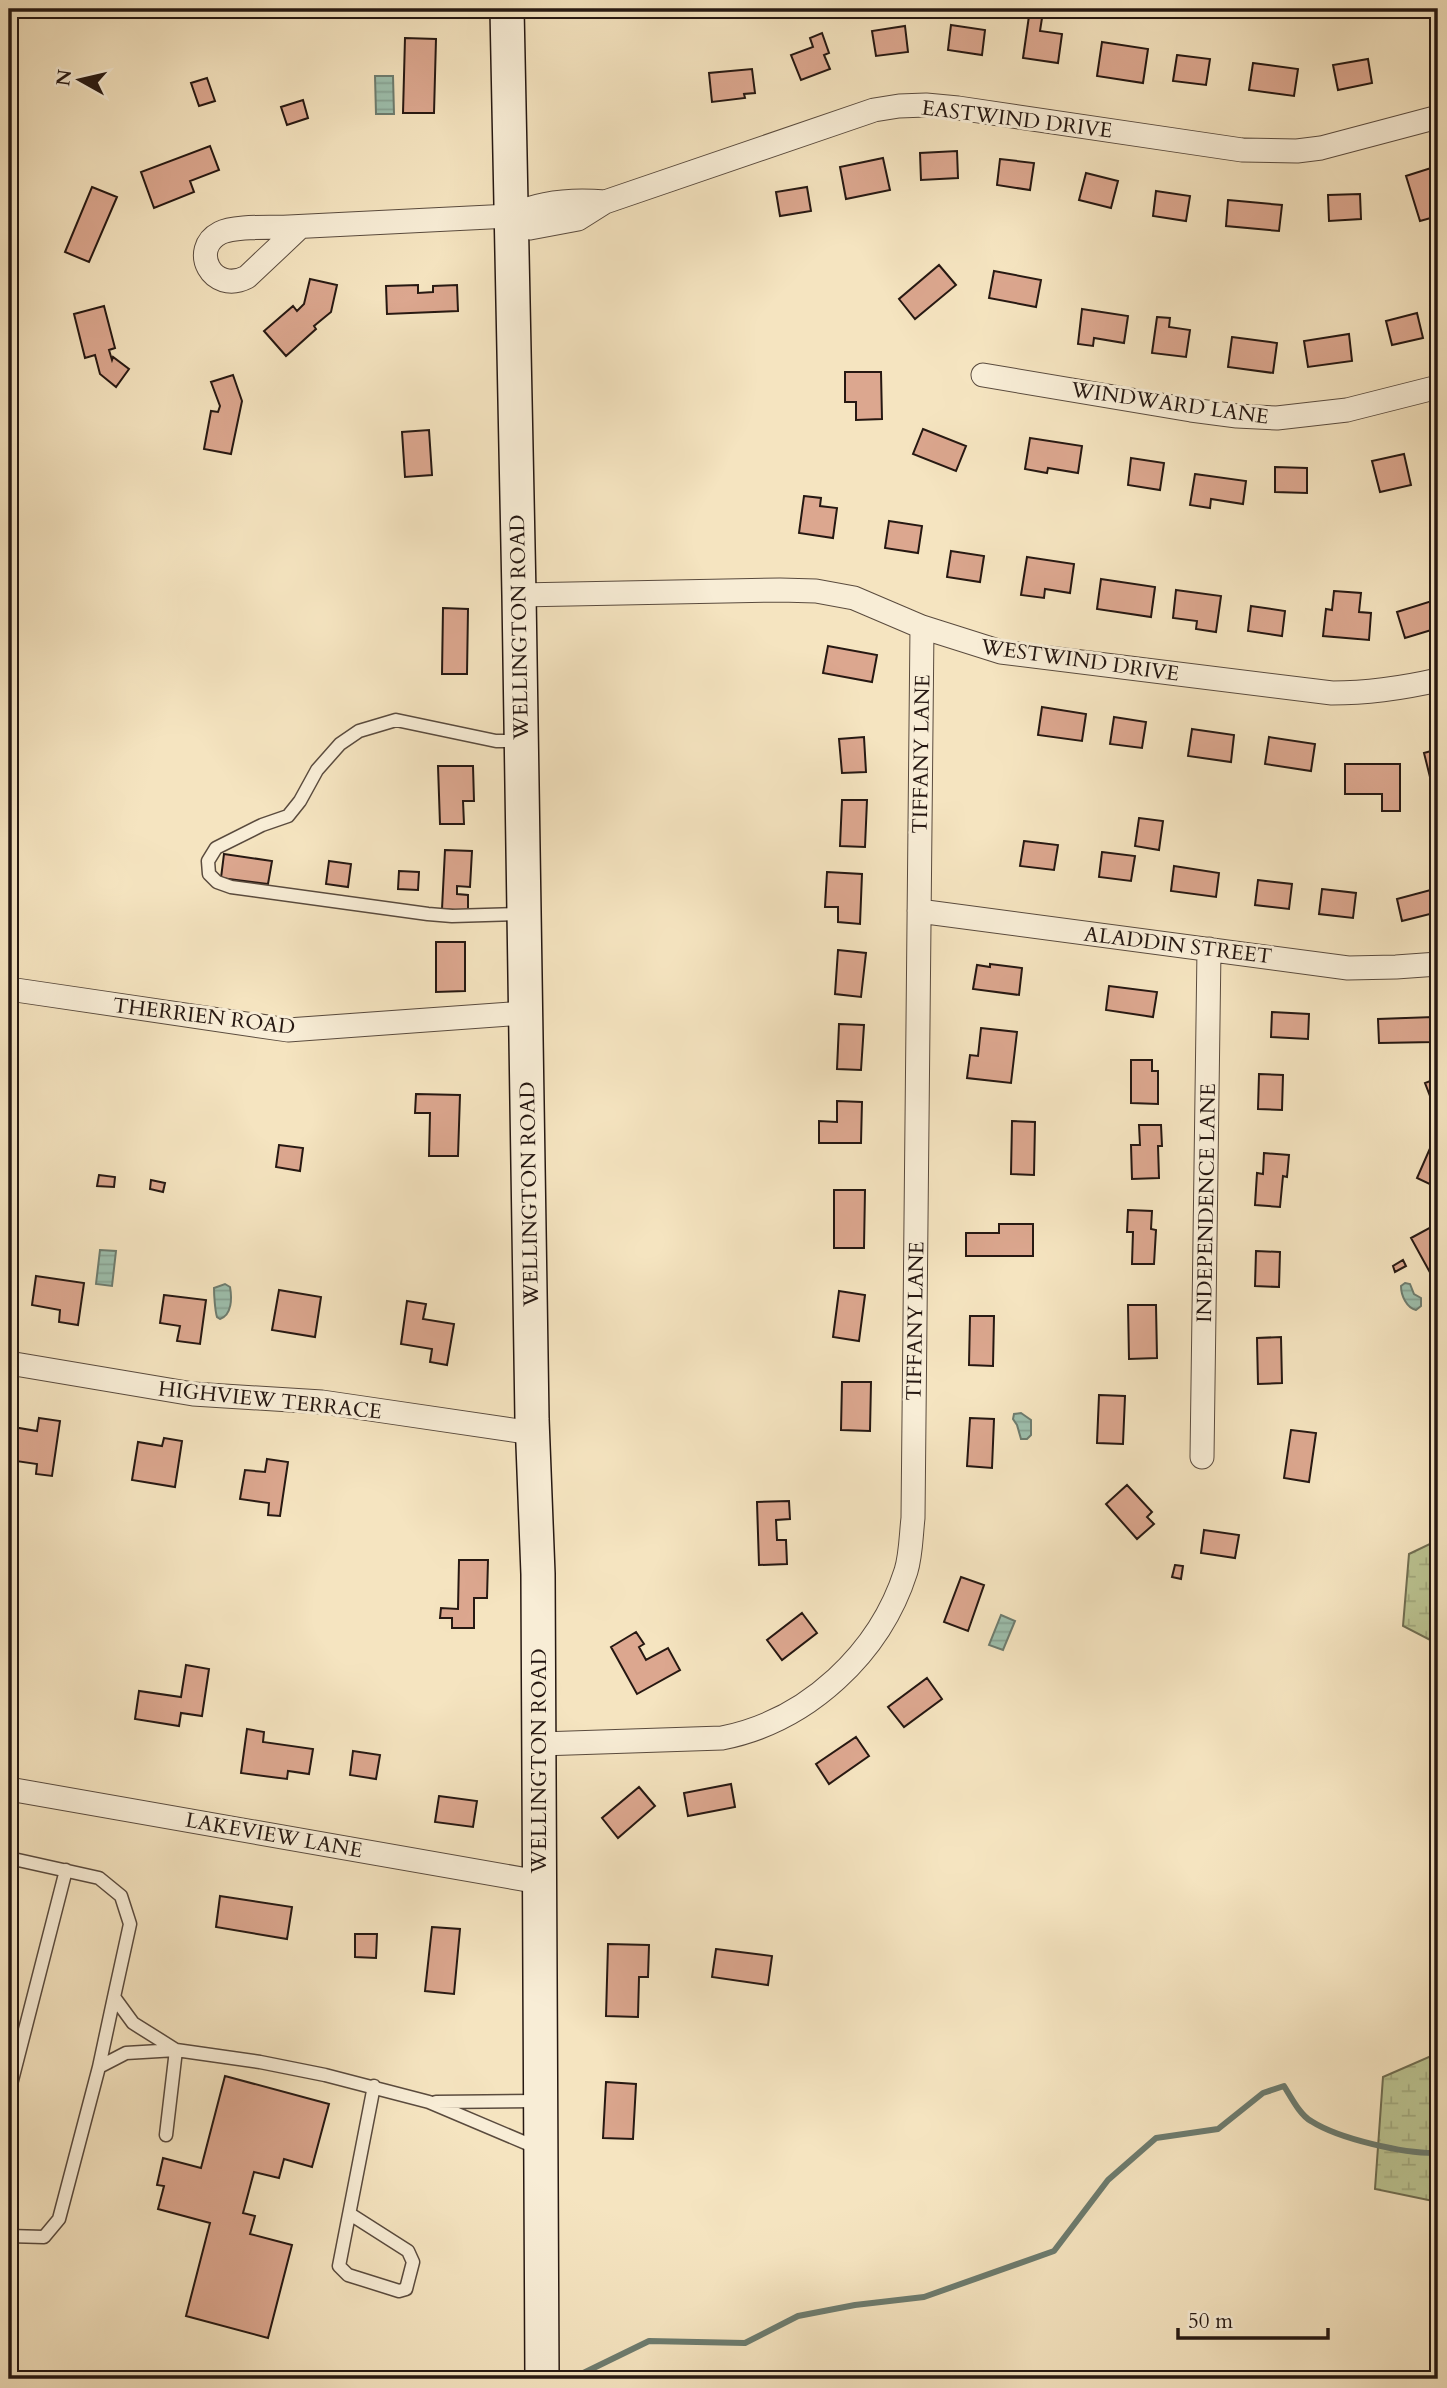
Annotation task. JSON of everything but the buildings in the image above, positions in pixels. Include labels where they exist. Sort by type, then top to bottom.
[{"type":"main road","name":"WELLINGTON ROAD","points":[[507,9],[533,1433],[538,1574],[542,2379]]},
{"type":"street","name":"EASTWIND DRIVE","points":[[300,227],[510,216],[528,208],[583,200],[606,202],[853,117],[899,106],[958,108],[1242,150],[1273,151],[1321,148],[1438,117]]},
{"type":"street","name":"WINDWARD LANE","points":[[983,375],[1191,410],[1277,418],[1347,410],[1438,387]]},
{"type":"street","name":"WESTWIND DRIVE","points":[[519,595],[816,591],[854,598],[962,641],[1013,653],[1332,693],[1402,688],[1438,680]]},
{"type":"street","name":"TIFFANY LANE","points":[[540,1744],[693,1740],[746,1733],[790,1714],[830,1685],[863,1652],[890,1613],[907,1568],[913,1518],[922,627]]},
{"type":"street","name":"ALADDIN STREET","points":[[919,911],[1348,968],[1438,964]]},
{"type":"street","name":"INDEPENDENCE LANE","points":[[1202,1457],[1209,949]]},
{"type":"street","name":"THERRIEN ROAD","points":[[9,989],[288,1030],[525,1013]]},
{"type":"street","name":"HIGHVIEW TERRACE","points":[[9,1363],[193,1394],[322,1402],[533,1433]]},
{"type":"street","name":"LAKEVIEW LANE","points":[[9,1789],[539,1882]]},
{"type":"lane","points":[[521,741],[496,741],[396,720],[359,731],[340,744],[317,771],[288,816],[262,825],[216,848],[208,861],[209,874],[217,882],[231,887],[428,914],[523,914]]},
{"type":"lane","points":[[9,1858],[99,1878],[121,1896],[130,1924],[100,2067],[60,2219],[44,2237],[9,2236]]},
{"type":"lane","points":[[9,2091],[66,1870]]},
{"type":"lane","points":[[114,1997],[133,2023],[176,2050]]},
{"type":"lane","points":[[166,2135],[176,2050]]},
{"type":"lane","points":[[100,2067],[126,2053],[176,2050],[260,2063],[374,2087],[429,2102],[540,2150]]},
{"type":"lane","points":[[350,2214],[408,2251],[413,2262],[406,2289],[399,2291],[348,2275],[339,2266],[374,2087]]},
{"type":"lane","points":[[429,2102],[540,2101]]},
{"type":"green space","points":[[1438,1540],[1438,1637],[1434,1642],[1403,1626],[1409,1554]]},
{"type":"green space","points":[[1438,2053],[1438,2202],[1375,2189],[1383,2077]]},
{"type":"shaded area","points":[[375,76],[393,76],[394,114],[376,114]]},
{"type":"shaded area","points":[[100,1250],[116,1251],[112,1286],[96,1284]]},
{"type":"shaded area","points":[[225,1284],[230,1287],[230,1306],[227,1314],[220,1319],[216,1314],[214,1288]]},
{"type":"shaded area","points":[[1410,1284],[1414,1294],[1421,1298],[1421,1306],[1416,1310],[1407,1304],[1403,1297],[1401,1286]]},
{"type":"shaded area","points":[[1021,1413],[1031,1420],[1031,1435],[1027,1439],[1021,1439],[1013,1419],[1014,1414]]},
{"type":"shaded area","points":[[1001,1615],[1015,1621],[1003,1650],[989,1645]]},
{"type":"waterway","points":[[571,2379],[649,2341],[745,2343],[798,2316],[855,2305],[924,2297],[1054,2251],[1108,2180],[1156,2138],[1218,2129],[1263,2093],[1284,2086],[1303,2115],[1323,2128],[1373,2144],[1408,2151],[1438,2153]]}]
